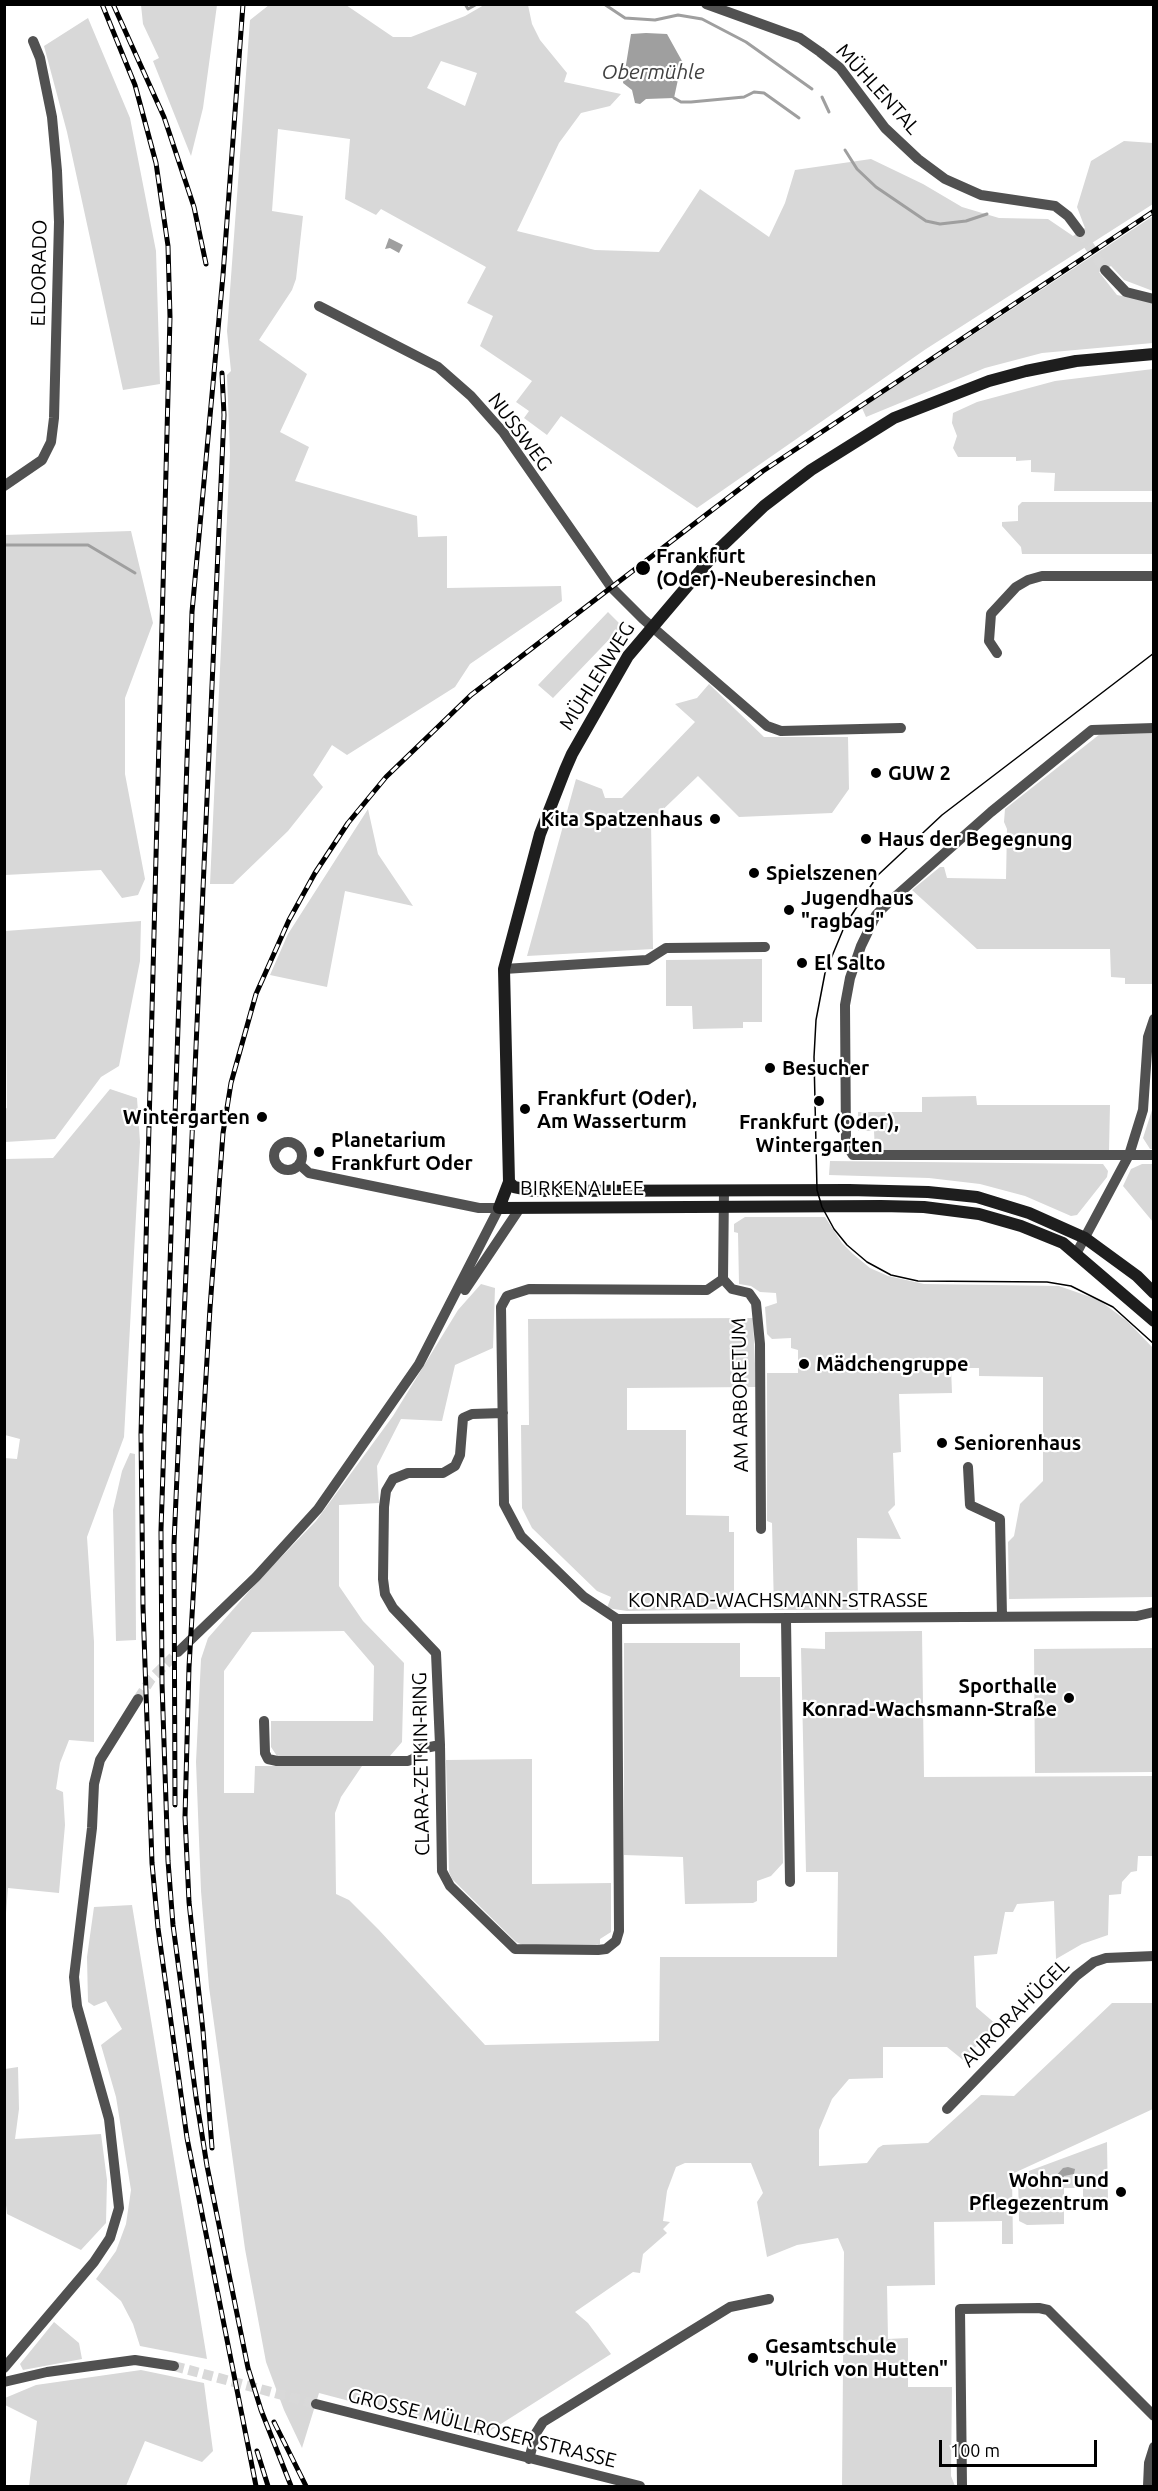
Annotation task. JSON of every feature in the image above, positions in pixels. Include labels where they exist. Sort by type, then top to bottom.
[{"type":"street","name":"MÜHLENTAL","points":[[706,4],[800,38],[820,52],[840,68],[885,128],[918,159],[945,178],[981,195],[1055,206],[1068,216],[1080,232]]},
{"type":"street","name":"ELDORADO","points":[[4,486],[42,460],[51,442],[54,418],[59,222],[57,171],[52,117],[40,58],[33,41]]},
{"type":"street","points":[[1105,270],[1126,292],[1154,299]]},
{"type":"street","name":"NUSSWEG","points":[[319,306],[438,367],[471,396],[503,432],[600,573],[652,626],[767,726],[781,731],[901,728]]},
{"type":"street","name":"MÜHLENWEG","points":[[509,1182],[504,969],[540,834],[572,754],[628,656],[718,550],[764,506],[811,470],[894,418],[989,381],[1026,371],[1076,360],[1154,354]]},
{"type":"street","points":[[997,653],[989,641],[991,614],[1016,587],[1028,580],[1042,576],[1154,576]]},
{"type":"street","points":[[1154,728],[1092,730],[991,812],[876,915],[861,946],[850,978],[845,1005],[846,1144],[848,1150],[861,1157],[1154,1155]]},
{"type":"street","points":[[504,969],[648,960],[666,948],[765,947]]},
{"type":"street","points":[[1076,1254],[1129,1155],[1143,1110],[1148,1037],[1154,1019]]},
{"type":"street","points":[[298,1164],[309,1173],[479,1208],[499,1208],[432,1341]]},
{"type":"street","name":"BIRKENALLEE","points":[[1154,1293],[1137,1276],[1085,1238],[1029,1213],[977,1197],[928,1192],[534,1191],[514,1187],[509,1182],[499,1208],[924,1207],[979,1214],[1022,1226],[1063,1243],[1154,1321]]},
{"type":"street","points":[[723,1279],[724,1190]]},
{"type":"street","points":[[178,1652],[256,1577],[318,1509],[402,1390],[520,1208]]},
{"type":"street","name":"KONRAD-WACHSMANN-STRASSE","points":[[723,1279],[707,1290],[529,1289],[507,1296],[501,1307],[504,1504],[521,1536],[584,1597],[617,1619],[786,1620],[1137,1616],[1154,1612]]},
{"type":"street","name":"AM ARBORETUM","points":[[723,1279],[732,1289],[749,1293],[756,1304],[760,1344],[761,1529]]},
{"type":"street","name":"CLARA-ZETKIN-RING","points":[[502,1413],[472,1414],[463,1418],[460,1455],[454,1466],[442,1473],[408,1473],[393,1479],[386,1491],[383,1579],[385,1594],[393,1608],[436,1653],[442,1871],[450,1886],[515,1949],[606,1949],[615,1941],[619,1930],[617,1619]]},
{"type":"street","points":[[968,1467],[970,1505],[1000,1519],[1002,1616]]},
{"type":"street","points":[[786,1620],[790,1882]]},
{"type":"street","points":[[4,2368],[94,2262],[110,2238],[119,2208],[109,2119],[77,2006],[74,1977],[92,1828],[94,1784],[100,1760],[138,1698]]},
{"type":"street","points":[[264,1721],[265,1753],[268,1759],[277,1761],[408,1761],[415,1758],[420,1749],[440,1745]]},
{"type":"street","name":"AURORAHÜGEL","points":[[947,2109],[981,2071],[1029,2026],[1076,1976],[1094,1962],[1106,1958],[1154,1956]]},
{"type":"street","points":[[529,2459],[536,2433],[543,2422],[730,2307],[769,2299]]},
{"type":"street","points":[[962,2487],[960,2309],[1039,2308],[1048,2310],[1154,2416]]},
{"type":"street","points":[[4,2382],[34,2374],[135,2360],[174,2366]]},
{"type":"street","points":[[4,2390],[34,2374]]},
{"type":"street","name":"GROSSE MÜLLROSER STRASSE","points":[[316,2404],[640,2487]]},
{"type":"street","points":[[1148,2487],[1149,2463],[1154,2447]]},
{"type":"shaded area","points":[[141,5],[217,5],[203,108],[191,156],[153,61],[159,58],[143,24]]},
{"type":"shaded area","points":[[269,5],[346,5],[393,37],[411,37],[465,16],[484,5],[528,5],[532,24],[540,40],[567,73],[564,82],[621,94],[610,106],[581,113],[559,143],[517,231],[595,250],[659,252],[700,189],[769,237],[785,203],[795,170],[871,159],[923,184],[962,207],[999,218],[1048,219],[1073,236],[1085,228],[1077,207],[1091,161],[1124,141],[1153,143],[1153,204],[926,349],[697,508],[561,416],[547,435],[524,418],[529,411],[516,402],[532,381],[480,346],[493,316],[467,303],[486,267],[381,209],[376,215],[345,199],[350,139],[278,129],[272,211],[303,216],[296,279],[292,290],[259,340],[307,374],[280,432],[309,447],[295,481],[417,516],[418,537],[447,536],[447,588],[561,586],[562,601],[470,664],[455,687],[347,755],[332,745],[313,775],[323,787],[288,831],[233,884],[210,884],[230,454],[227,375],[231,371],[227,331],[250,20]],"holes":[[[441,61],[477,73],[465,106],[427,88]]]},
{"type":"shaded area","points":[[88,18],[130,118],[156,251],[160,384],[123,390],[67,132],[44,46]]},
{"type":"shaded area","points":[[1153,216],[1153,291],[1124,280],[1111,266],[1099,272],[1117,295],[1153,302],[1153,343],[1042,353],[985,368],[866,417],[862,408]]},
{"type":"shaded area","points":[[1153,369],[1153,491],[1054,491],[1055,473],[1031,472],[1031,460],[1016,461],[1016,457],[958,457],[953,448],[957,436],[952,423],[953,413],[977,402],[1055,381]]},
{"type":"shaded area","points":[[1022,502],[1153,502],[1153,554],[1022,554],[1021,547],[1002,526],[1002,522],[1018,521],[1018,506]]},
{"type":"shaded area","points":[[131,531],[153,623],[125,698],[125,774],[145,879],[138,895],[122,898],[101,870],[5,875],[4,535]]},
{"type":"shaded area","points":[[608,612],[622,626],[553,698],[538,685]]},
{"type":"shaded area","points":[[709,684],[764,737],[848,737],[849,789],[832,813],[739,817],[698,776],[651,821],[653,949],[527,956],[576,779],[602,789],[605,798],[622,798],[695,722],[675,704],[697,698]]},
{"type":"shaded area","points":[[1153,733],[1153,984],[1125,984],[1125,978],[1111,977],[1110,949],[977,949],[912,890],[940,867],[944,867],[947,878],[1006,879],[1005,809],[1100,734]]},
{"type":"shaded area","points":[[368,809],[378,854],[413,906],[345,891],[327,987],[270,975],[288,934]]},
{"type":"shaded area","points":[[141,921],[140,961],[119,1066],[101,1077],[55,1139],[5,1142],[5,1109],[7,1108],[5,931]]},
{"type":"shaded area","points":[[762,959],[762,1022],[743,1022],[743,1028],[693,1029],[692,1006],[666,1006],[666,960]]},
{"type":"shaded area","points":[[1153,1061],[1154,1149],[1150,1149],[1143,1138],[1153,1107]]},
{"type":"shaded area","points":[[110,1089],[137,1098],[140,1142],[124,1437],[87,1537],[94,1642],[94,1742],[69,1740],[60,1763],[56,1789],[63,1792],[65,1825],[59,1893],[8,1888],[5,1926],[4,1458],[17,1459],[20,1439],[5,1435],[5,1159],[53,1158]]},
{"type":"shaded area","points":[[976,1096],[977,1105],[1110,1105],[1109,1150],[875,1151],[874,1131],[858,1131],[858,1112],[922,1112],[922,1097]]},
{"type":"shaded area","points":[[830,1161],[1103,1164],[1108,1171],[1107,1177],[1077,1215],[1071,1216],[1025,1196],[980,1184],[929,1178],[829,1175]]},
{"type":"shaded area","points":[[1142,1164],[1153,1164],[1153,1222],[1123,1186],[1131,1169]]},
{"type":"shaded area","points":[[745,1217],[825,1217],[842,1243],[853,1254],[870,1268],[888,1276],[924,1284],[1059,1286],[1099,1300],[1127,1321],[1153,1348],[1153,1597],[1009,1599],[1008,1542],[1014,1536],[1020,1504],[1043,1481],[1043,1377],[979,1376],[979,1368],[951,1368],[952,1393],[899,1394],[901,1452],[893,1453],[895,1505],[888,1512],[901,1539],[857,1538],[858,1610],[774,1610],[772,1523],[767,1521],[767,1373],[798,1373],[798,1350],[791,1348],[791,1338],[772,1339],[767,1334],[765,1307],[777,1303],[776,1293],[760,1292],[751,1286],[739,1284],[738,1233],[734,1232],[734,1224]]},
{"type":"shaded area","points":[[481,1284],[495,1288],[493,1348],[455,1365],[442,1421],[401,1419],[377,1466],[379,1503],[339,1505],[339,1586],[363,1621],[404,1663],[402,1742],[390,1756],[277,1756],[271,1747],[271,1721],[373,1721],[374,1666],[344,1631],[252,1632],[224,1671],[224,1793],[254,1793],[255,1766],[362,1766],[341,1797],[335,1813],[336,1894],[349,1900],[379,1930],[485,2045],[659,2041],[660,1957],[837,1957],[838,1872],[806,1872],[801,1648],[825,1649],[825,1632],[922,1631],[924,1777],[1153,1776],[1153,1856],[1138,1856],[1137,1871],[1131,1872],[1122,1882],[1121,1894],[1109,1895],[1108,1935],[1082,1944],[1056,1959],[1054,1901],[1017,1904],[1013,1912],[1005,1912],[997,1954],[974,1956],[976,2007],[997,2025],[963,2060],[947,2047],[883,2047],[883,2078],[849,2079],[832,2099],[819,2130],[819,2166],[867,2163],[883,2145],[928,2143],[981,2095],[1014,2096],[1112,2003],[1153,2003],[1153,2109],[1012,2174],[1013,2244],[1002,2244],[1002,2221],[934,2222],[935,2285],[887,2286],[888,2339],[908,2338],[908,2387],[952,2387],[951,2476],[955,2486],[842,2486],[844,2252],[838,2238],[797,2245],[767,2257],[757,2202],[763,2193],[751,2163],[685,2163],[676,2167],[667,2191],[663,2221],[670,2222],[663,2229],[667,2233],[643,2254],[640,2273],[633,2272],[575,2312],[588,2323],[611,2354],[482,2436],[319,2393],[302,2448],[284,2410],[266,2362],[245,2249],[209,1987],[201,1891],[196,1762],[201,1659],[208,1638],[259,1580],[316,1521],[393,1416],[458,1310]]},
{"type":"shaded area","points":[[753,1318],[756,1387],[627,1388],[627,1430],[686,1430],[686,1515],[729,1516],[729,1532],[734,1532],[734,1609],[627,1611],[607,1608],[611,1597],[597,1591],[532,1528],[522,1508],[521,1425],[529,1425],[528,1319]]},
{"type":"shaded area","points":[[130,1453],[135,1454],[136,1640],[116,1641],[113,1510],[122,1471]]},
{"type":"shaded area","points":[[624,1643],[740,1643],[740,1677],[780,1677],[783,1863],[771,1876],[757,1881],[757,1901],[753,1903],[685,1904],[683,1857],[624,1855]]},
{"type":"shaded area","points":[[1153,1648],[1153,1772],[1035,1773],[1034,1649]]},
{"type":"shaded area","points":[[532,1759],[532,1884],[611,1883],[611,1932],[600,1939],[600,1944],[596,1946],[525,1946],[516,1942],[452,1879],[449,1872],[446,1760]]},
{"type":"shaded area","points":[[132,1905],[207,2359],[140,2346],[133,2324],[121,2301],[96,2279],[116,2251],[126,2224],[131,2190],[116,2097],[101,2045],[122,2029],[106,2001],[94,2006],[88,2002],[87,1957],[94,1907]]},
{"type":"shaded area","points":[[18,2067],[19,2109],[15,2139],[101,2134],[107,2180],[106,2223],[81,2250],[7,2214],[4,2187],[5,2069]]},
{"type":"shaded area","points":[[1107,2142],[1108,2202],[1083,2202],[1083,2188],[1064,2188],[1064,2224],[1027,2225],[1019,2221],[1018,2175]]},
{"type":"shaded area","points":[[54,2322],[79,2343],[82,2359],[23,2370],[20,2364]]},
{"type":"shaded area","points":[[141,2370],[204,2383],[213,2451],[202,2462],[145,2441],[126,2486],[29,2486],[37,2421],[5,2405],[5,2398],[36,2385]]},
{"type":"water","name":"Obermühle","points":[[631,34],[667,34],[682,61],[674,98],[646,99],[640,104],[635,103],[632,90],[623,83]]},
{"type":"water","points":[[389,238],[403,245],[399,253],[390,248],[385,249]]},
{"type":"water","points":[[1063,2168],[1075,2169],[1074,2174],[1064,2176],[1061,2184],[1056,2184],[1055,2177]]},
{"type":"waterway","points":[[465,4],[468,9],[477,4]]},
{"type":"waterway","points":[[604,4],[625,18],[655,20],[678,15],[702,19],[746,42],[812,89]]},
{"type":"waterway","points":[[674,98],[681,102],[691,102],[744,97],[754,92],[764,93],[799,118]]},
{"type":"waterway","points":[[822,97],[829,112]]},
{"type":"waterway","points":[[845,150],[857,169],[876,187],[926,221],[940,224],[966,221],[987,214]]},
{"type":"waterway","points":[[4,545],[88,545],[135,573]]},
{"type":"tunnel","points":[[1080,232],[1105,270]]},
{"type":"tunnel","points":[[138,1699],[151,1679],[178,1652]]},
{"type":"tunnel","points":[[174,2366],[316,2404]]},
{"type":"tram line","points":[[1154,653],[942,815],[878,875],[845,925],[825,973],[816,1020],[814,1057],[817,1190],[822,1207],[834,1229],[847,1245],[867,1262],[891,1275],[918,1281],[1047,1282],[1071,1286],[1113,1307],[1154,1344]]},
{"type":"railway","points":[[102,4],[135,85],[156,163],[168,246],[170,317],[141,1434],[143,1607],[152,1863],[158,1928],[187,2138],[256,2486]]},
{"type":"railway","points":[[113,4],[164,117],[194,207],[206,264]]},
{"type":"railway","points":[[243,4],[223,275],[192,612],[161,1530],[162,1683],[168,1861],[173,1925],[207,2166],[248,2368],[261,2410],[291,2486]]},
{"type":"railway","points":[[212,2148],[203,2031],[189,1902],[185,1817],[189,1667],[210,1308],[223,1133],[231,1083],[256,994],[289,920],[315,873],[348,823],[386,777],[471,695],[763,471],[1154,211]]},
{"type":"railway","points":[[175,1805],[174,1543],[224,415],[222,373]]},
{"type":"railway","points":[[274,2422],[306,2486]]},
{"type":"railway","points":[[257,2451],[268,2486]]},
{"type":"place","name":"Frankfurt (Oder)-Neuberesinchen","points":[[643,568]]},
{"type":"place","name":"GUW 2","points":[[876,773]]},
{"type":"place","name":"Kita Spatzenhaus","points":[[715,819]]},
{"type":"place","name":"Haus der Begegnung","points":[[866,839]]},
{"type":"place","name":"Spielszenen","points":[[754,873]]},
{"type":"place","name":"Jugendhaus \"ragbag\"","points":[[789,910]]},
{"type":"place","name":"El Salto","points":[[802,963]]},
{"type":"place","name":"Besucher","points":[[770,1068]]},
{"type":"place","name":"Frankfurt (Oder), Wintergarten","points":[[819,1101]]},
{"type":"place","name":"Frankfurt (Oder), Am Wasserturm","points":[[525,1109]]},
{"type":"place","name":"Wintergarten","points":[[262,1117]]},
{"type":"place","name":"Planetarium Frankfurt Oder","points":[[319,1152]]},
{"type":"place","name":"Mädchengruppe","points":[[804,1364]]},
{"type":"place","name":"Seniorenhaus","points":[[942,1443]]},
{"type":"place","name":"Sporthalle Konrad-Wachsmann-Straße","points":[[1069,1698]]},
{"type":"place","name":"Wohn- und Pflegezentrum","points":[[1121,2192]]},
{"type":"place","name":"Gesamtschule \"Ulrich von Hutten\"","points":[[753,2358]]}]
